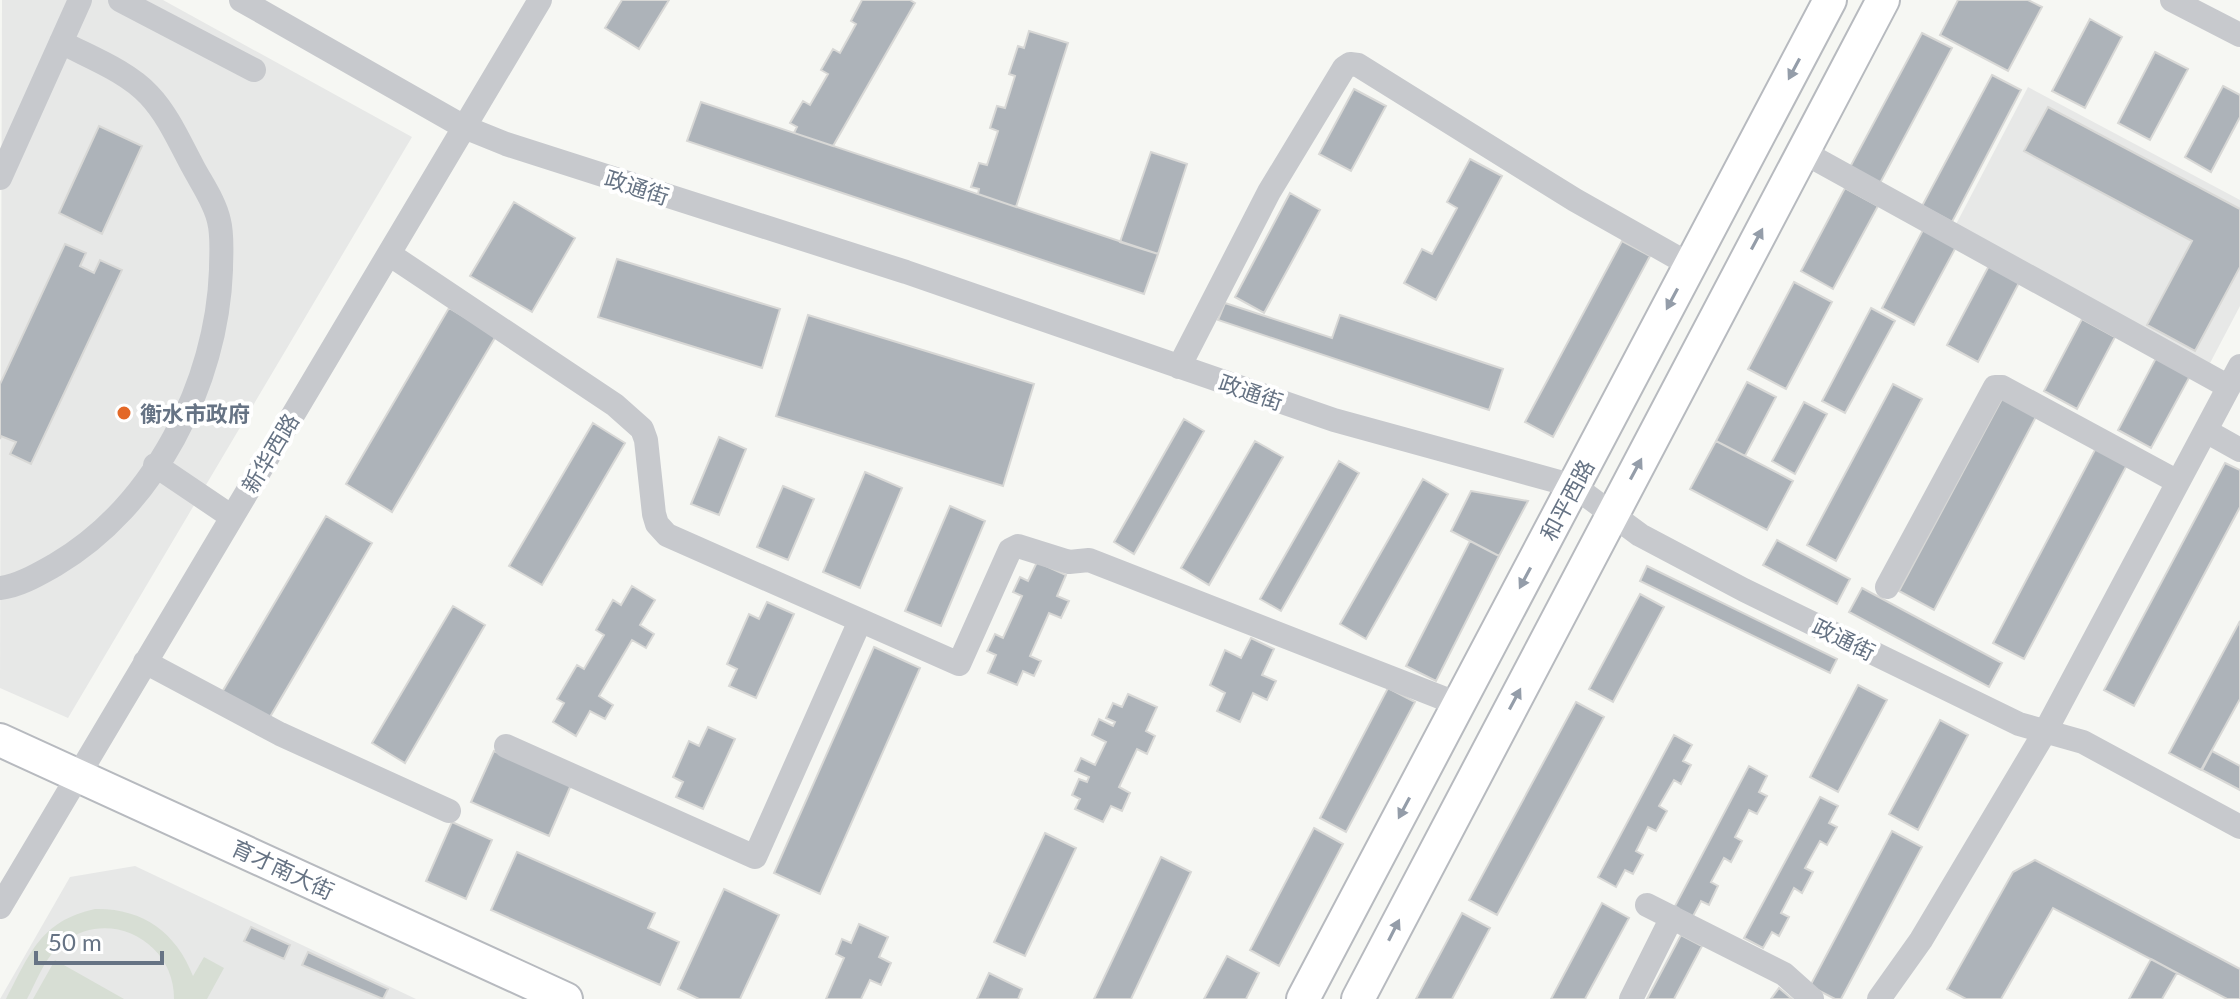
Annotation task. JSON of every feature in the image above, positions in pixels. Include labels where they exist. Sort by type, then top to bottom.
[{"type":"main road","name":"和平西路","points":[[1303,999],[1830,0]]},
{"type":"main road","points":[[1358,999],[1883,0]]},
{"type":"main road","name":"育才南大街","points":[[0,740],[73,784],[521,999]]},
{"type":"main road","name":"育才南大街","points":[[0,760],[73,784],[566,999]]},
{"type":"street","points":[[0,178],[80,0]]},
{"type":"street","points":[[120,0],[254,70]]},
{"type":"street","name":"政通街","points":[[241,0],[464,127],[543,157],[906,272],[1334,420],[1574,486],[1640,535],[1744,590],[2019,724],[2083,742],[2240,827]]},
{"type":"street","points":[[2172,0],[2240,35]]},
{"type":"street","name":"新华西路","points":[[0,907],[537,1]]},
{"type":"street","points":[[0,588],[38,575],[71,556],[115,516],[155,465],[177,432],[207,358],[220,286],[219,221],[170,125],[148,93],[119,72],[61,42]]},
{"type":"street","points":[[1179,367],[1269,192],[1350,64],[1358,65],[1575,200],[1690,265]]},
{"type":"street","points":[[1803,152],[2234,376],[2046,730],[1921,940],[1879,999]]},
{"type":"street","points":[[389,254],[615,405],[642,429],[654,514],[657,524],[667,535],[959,664],[1010,550],[1018,546],[1069,562],[1089,560],[1458,704]]},
{"type":"street","points":[[1887,587],[1995,387],[2002,387],[2178,482]]},
{"type":"street","points":[[2206,431],[2240,450]]},
{"type":"street","points":[[155,465],[232,517]]},
{"type":"street","points":[[506,746],[755,857],[860,621]]},
{"type":"street","points":[[145,662],[280,734],[449,811]]},
{"type":"street","points":[[1647,905],[1784,974],[1812,999]]},
{"type":"street","points":[[1631,999],[1672,917]]},
{"type":"shaded area","name":"衡水市政府","points":[[2,0],[163,0],[412,137],[68,718],[0,688]]},
{"type":"shaded area","points":[[2028,87],[2240,200],[2240,306],[2209,365],[1953,230]]},
{"type":"shaded area","points":[[135,866],[416,999],[0,999],[70,877]]},
{"type":"shaded area","points":[[95,909],[128,913],[155,926],[177,947],[193,976],[204,957],[224,968],[207,999],[174,999],[164,962],[152,947],[137,936],[101,928],[82,932],[58,947],[27,999],[6,999],[30,954],[49,931],[76,914]]},
{"type":"shaded area","points":[[55,960],[124,999],[33,999]]},
{"type":"building","points":[[622,0],[669,0],[639,49],[605,28]]},
{"type":"building","points":[[862,0],[910,0],[915,3],[833,146],[794,133],[797,127],[790,123],[803,101],[810,105],[828,74],[821,70],[833,49],[840,53],[856,24],[851,21]]},
{"type":"building","points":[[1958,0],[2028,0],[2042,7],[2008,71],[1940,35]]},
{"type":"building","points":[[2090,19],[2122,37],[2085,108],[2052,91]]},
{"type":"building","points":[[1029,31],[1068,43],[1016,207],[978,194],[979,189],[971,187],[979,163],[987,165],[998,131],[990,128],[997,106],[1005,108],[1015,76],[1009,74],[1018,46],[1024,48]]},
{"type":"building","points":[[1922,33],[1952,48],[1879,185],[1849,169]]},
{"type":"building","points":[[2155,52],[2188,69],[2150,140],[2118,123]]},
{"type":"building","points":[[1992,75],[2021,90],[1952,222],[1922,206]]},
{"type":"building","points":[[2223,86],[2240,95],[2240,117],[2211,172],[2185,157]]},
{"type":"building","points":[[1354,89],[1386,106],[1351,171],[1319,154]]},
{"type":"building","points":[[701,102],[1158,254],[1144,294],[687,141]]},
{"type":"building","points":[[2048,107],[2240,209],[2240,267],[2195,351],[2147,325],[2192,241],[2024,151]]},
{"type":"building","points":[[99,126],[142,146],[102,234],[59,213]]},
{"type":"building","points":[[1151,152],[1187,164],[1158,254],[1120,242]]},
{"type":"building","points":[[1470,159],[1502,176],[1436,300],[1404,283],[1422,249],[1432,254],[1457,208],[1447,202]]},
{"type":"building","points":[[1845,188],[1878,206],[1833,289],[1801,271]]},
{"type":"building","points":[[1290,193],[1320,210],[1264,313],[1235,297]]},
{"type":"building","points":[[514,202],[575,238],[532,312],[470,276]]},
{"type":"building","points":[[1923,230],[1956,247],[1914,325],[1882,308]]},
{"type":"building","points":[[1622,241],[1650,256],[1553,437],[1525,422]]},
{"type":"building","points":[[65,244],[86,253],[80,266],[94,273],[100,260],[122,270],[31,464],[10,454],[16,442],[1,436],[0,439],[0,384]]},
{"type":"building","points":[[617,259],[780,309],[762,368],[598,317]]},
{"type":"building","points":[[1991,262],[2021,279],[1978,362],[1947,345]]},
{"type":"building","points":[[1794,282],[1832,302],[1786,389],[1748,369]]},
{"type":"building","points":[[1225,303],[1332,338],[1340,315],[1503,369],[1489,410],[1218,320]]},
{"type":"building","points":[[449,308],[496,336],[392,512],[346,484]]},
{"type":"building","points":[[1871,308],[1895,321],[1845,413],[1822,401]]},
{"type":"building","points":[[808,315],[1034,384],[1003,486],[776,416]]},
{"type":"building","points":[[2082,319],[2115,337],[2077,409],[2044,391]]},
{"type":"building","points":[[2156,358],[2190,376],[2151,448],[2118,430]]},
{"type":"building","points":[[1747,382],[1776,397],[1745,456],[1716,441]]},
{"type":"building","points":[[1893,384],[1922,399],[1836,561],[1807,545]]},
{"type":"building","points":[[2003,397],[2037,415],[1934,610],[1899,591]]},
{"type":"building","points":[[1804,402],[1827,414],[1795,474],[1772,461]]},
{"type":"building","points":[[1184,419],[1204,431],[1134,554],[1114,542]]},
{"type":"building","points":[[593,423],[625,443],[542,585],[509,566]]},
{"type":"building","points":[[719,437],[746,449],[719,515],[691,504]]},
{"type":"building","points":[[1255,441],[1283,457],[1209,585],[1181,568]]},
{"type":"building","points":[[1716,441],[1793,481],[1767,530],[1690,489]]},
{"type":"building","points":[[2097,446],[2128,463],[2024,659],[1993,643]]},
{"type":"building","points":[[1339,461],[1359,473],[1281,611],[1260,599]]},
{"type":"building","points":[[2225,463],[2240,470],[2240,507],[2134,706],[2104,690]]},
{"type":"building","points":[[865,472],[902,488],[860,588],[823,572]]},
{"type":"building","points":[[1423,479],[1448,494],[1366,639],[1340,624]]},
{"type":"building","points":[[783,486],[814,499],[788,560],[757,547]]},
{"type":"building","points":[[1471,491],[1528,501],[1499,556],[1451,531]]},
{"type":"building","points":[[950,506],[985,521],[941,626],[905,611]]},
{"type":"building","points":[[326,516],[372,543],[267,722],[221,694]]},
{"type":"building","points":[[1777,540],[1850,579],[1837,604],[1763,565]]},
{"type":"building","points":[[1470,541],[1499,556],[1436,681],[1406,666]]},
{"type":"building","points":[[1037,562],[1066,575],[1057,596],[1069,601],[1061,618],[1049,613],[1030,656],[1041,661],[1034,676],[1023,671],[1017,685],[988,673],[996,655],[987,651],[995,634],[1003,638],[1022,596],[1013,592],[1020,577],[1028,581]]},
{"type":"building","points":[[1647,566],[1837,659],[1830,673],[1640,581]]},
{"type":"building","points":[[632,586],[655,600],[640,625],[654,634],[646,648],[632,640],[599,696],[613,705],[605,719],[590,711],[576,736],[553,722],[564,703],[557,699],[577,665],[584,669],[604,635],[596,630],[613,600],[621,605]]},
{"type":"building","points":[[1862,588],[2002,663],[1989,687],[1849,612]]},
{"type":"building","points":[[1640,594],[1664,607],[1613,702],[1589,689]]},
{"type":"building","points":[[767,602],[794,614],[756,698],[729,686],[737,669],[727,664],[749,614],[759,619]]},
{"type":"building","points":[[453,606],[485,625],[405,763],[372,743]]},
{"type":"building","points":[[2240,621],[2240,699],[2201,770],[2169,753]]},
{"type":"building","points":[[1251,638],[1274,649],[1262,675],[1276,681],[1267,700],[1253,693],[1240,722],[1217,711],[1225,693],[1210,685],[1225,650],[1241,658]]},
{"type":"building","points":[[874,647],[920,668],[820,894],[774,873]]},
{"type":"building","points":[[1858,685],[1887,700],[1838,792],[1810,777]]},
{"type":"building","points":[[1388,688],[1415,702],[1346,832],[1320,818]]},
{"type":"building","points":[[1128,694],[1157,707],[1146,731],[1155,736],[1147,754],[1137,749],[1119,787],[1130,793],[1122,811],[1111,806],[1103,822],[1075,809],[1080,799],[1072,795],[1079,779],[1087,782],[1089,777],[1075,771],[1081,758],[1095,765],[1106,742],[1092,735],[1099,719],[1113,726],[1115,722],[1106,718],[1113,703],[1122,707]]},
{"type":"building","points":[[1576,702],[1604,717],[1497,915],[1469,900]]},
{"type":"building","points":[[1940,720],[1968,735],[1918,830],[1889,814]]},
{"type":"building","points":[[708,727],[735,739],[703,809],[676,797],[683,782],[673,777],[689,741],[699,746]]},
{"type":"building","points":[[1674,735],[1692,745],[1683,761],[1691,765],[1681,784],[1674,780],[1659,806],[1667,811],[1656,831],[1648,827],[1636,851],[1643,855],[1633,874],[1625,870],[1616,887],[1598,877]]},
{"type":"building","points":[[494,751],[571,785],[549,836],[471,802]]},
{"type":"building","points":[[2212,751],[2240,766],[2240,790],[2202,770]]},
{"type":"building","points":[[1749,766],[1767,776],[1759,792],[1767,796],[1757,814],[1749,810],[1735,837],[1742,841],[1731,862],[1724,858],[1711,882],[1718,886],[1709,905],[1701,901],[1692,918],[1674,908]]},
{"type":"building","points":[[1820,797],[1838,806],[1829,823],[1837,827],[1827,845],[1820,841],[1805,868],[1813,872],[1802,893],[1794,888],[1781,913],[1789,917],[1779,936],[1772,932],[1763,948],[1744,938]]},
{"type":"building","points":[[452,822],[492,840],[466,899],[426,881]]},
{"type":"building","points":[[1314,828],[1343,844],[1279,966],[1250,950]]},
{"type":"building","points":[[1892,831],[1922,847],[1841,999],[1835,999],[1810,986]]},
{"type":"building","points":[[1045,833],[1076,848],[1025,956],[994,942]]},
{"type":"building","points":[[517,852],[655,913],[648,928],[679,942],[660,985],[491,910]]},
{"type":"building","points":[[1161,857],[1191,872],[1131,999],[1094,999]]},
{"type":"building","points":[[2035,860],[2240,969],[2240,999],[2227,999],[2053,908],[2001,999],[1966,999],[1947,989],[2013,872]]},
{"type":"building","points":[[724,889],[779,915],[740,999],[699,999],[678,989]]},
{"type":"building","points":[[1602,903],[1629,918],[1585,999],[1551,999]]},
{"type":"building","points":[[1462,913],[1490,928],[1452,999],[1416,999]]},
{"type":"building","points":[[859,924],[888,937],[879,957],[891,963],[881,985],[870,980],[861,999],[826,999],[844,958],[836,954],[842,939],[851,943]]},
{"type":"building","points":[[251,927],[290,945],[284,959],[244,941]]},
{"type":"building","points":[[1681,935],[1702,946],[1674,999],[1647,999]]},
{"type":"building","points":[[308,952],[388,989],[383,999],[302,965]]},
{"type":"building","points":[[1227,956],[1259,973],[1246,999],[1204,999]]},
{"type":"building","points":[[2151,959],[2177,973],[2162,999],[2129,999]]},
{"type":"building","points":[[989,973],[1022,989],[1018,999],[977,999]]},
{"type":"building","points":[[1779,988],[1792,999],[1771,999]]},
{"type":"place","name":"衡水市政府","points":[[124,413]]}]
